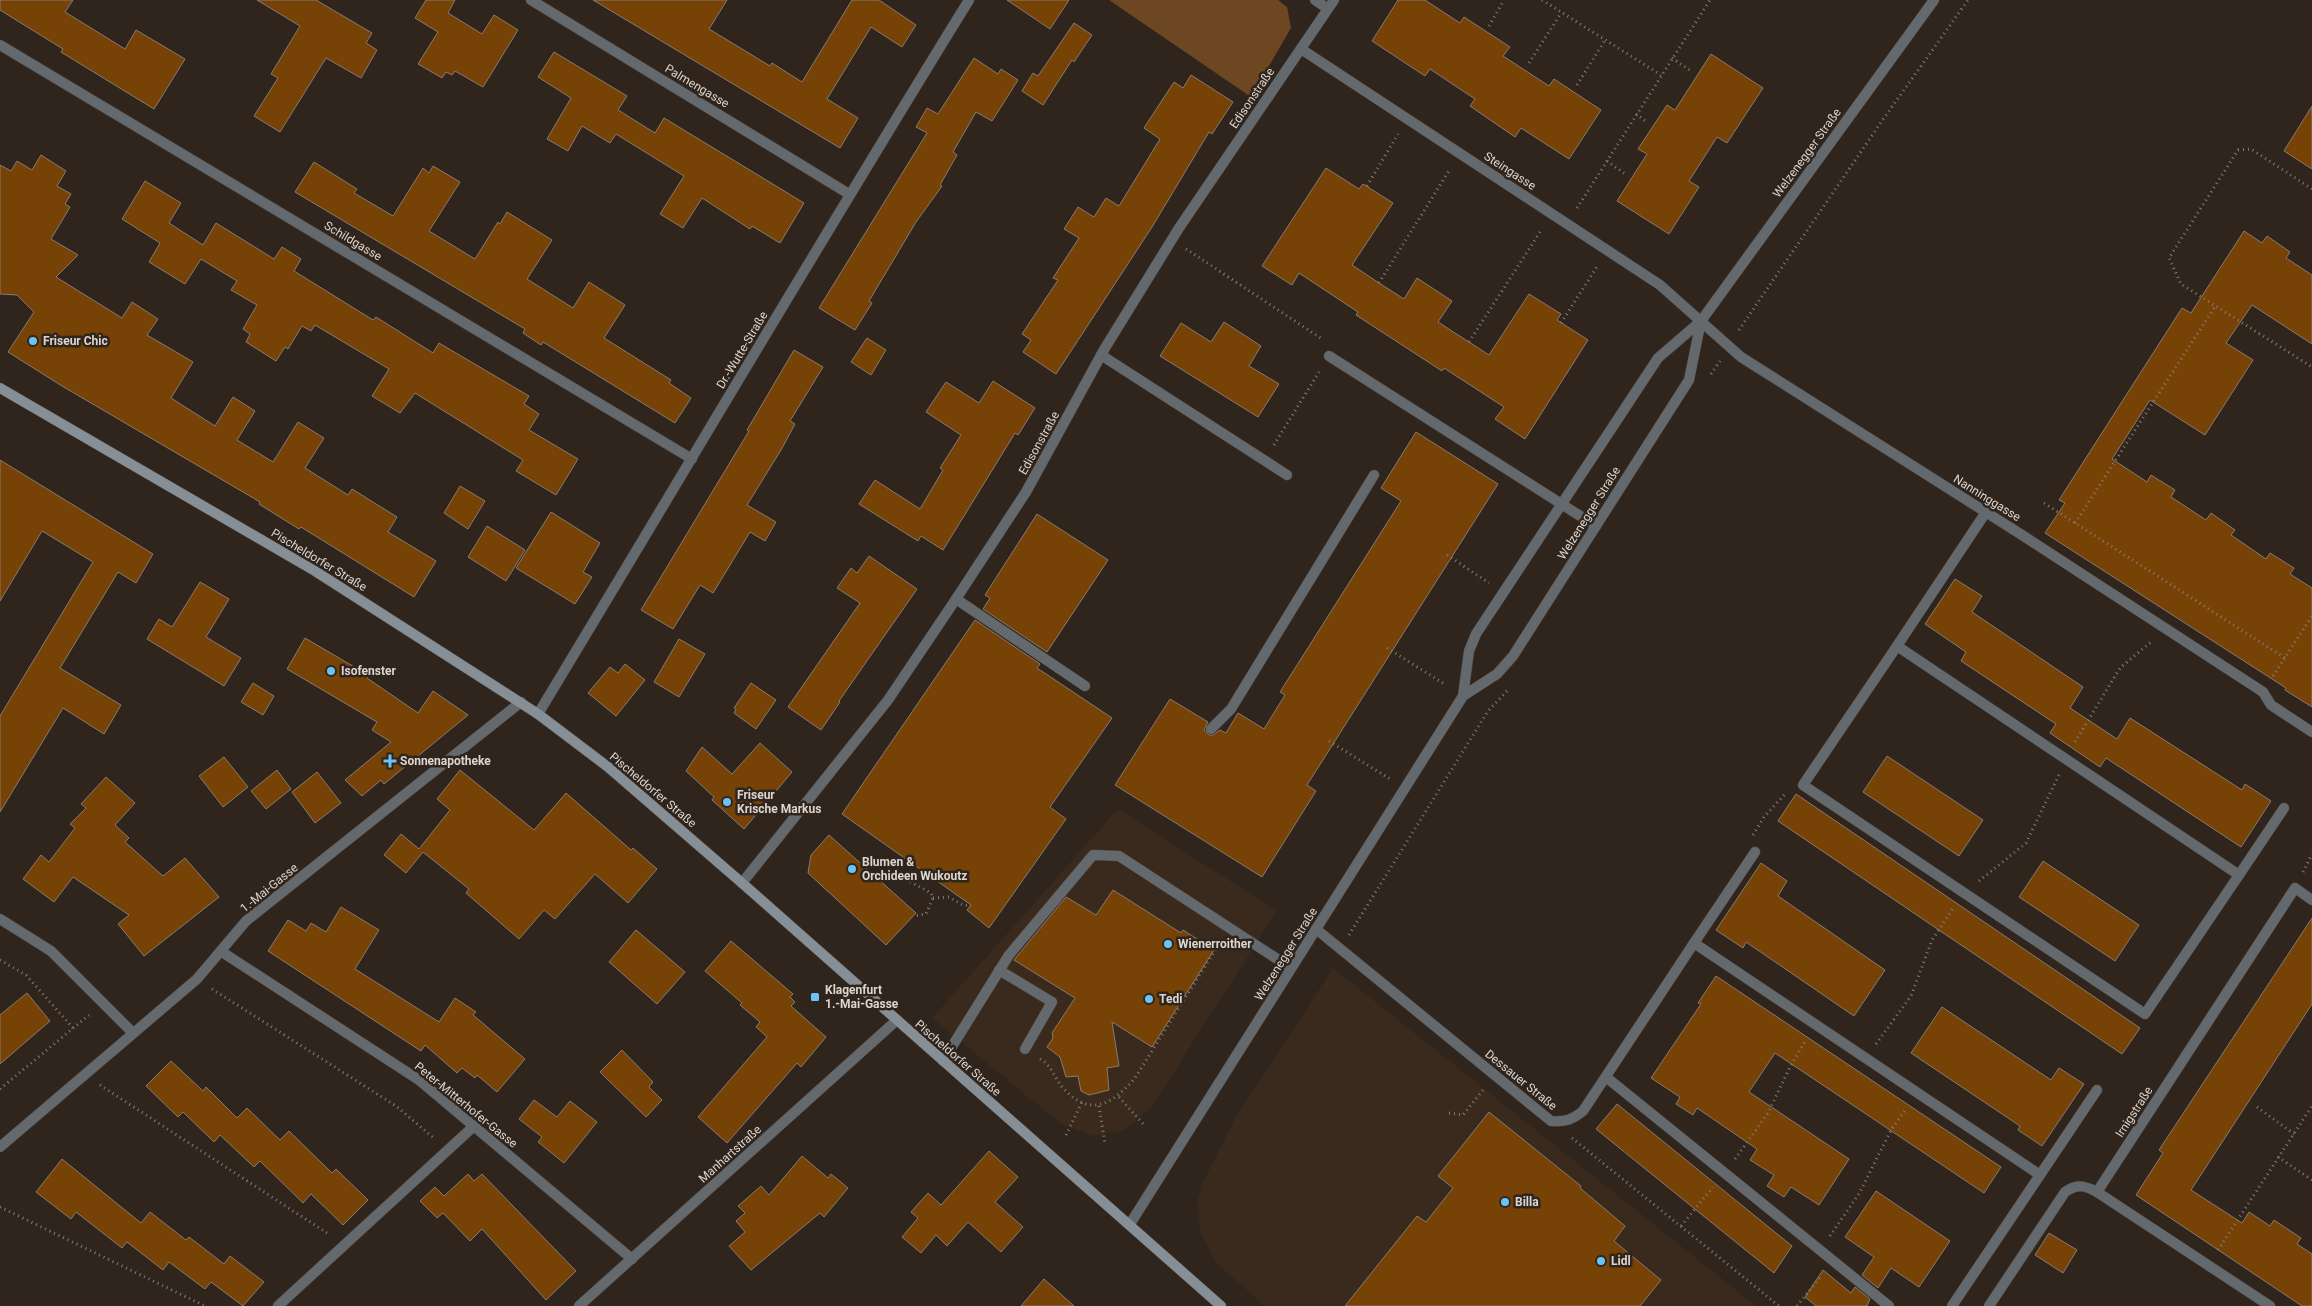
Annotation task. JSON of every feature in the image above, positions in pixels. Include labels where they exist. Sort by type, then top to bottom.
[{"type":"main road","name":"Pischeldorfer Straße","points":[[0,388],[315,571],[538,714],[608,768],[742,883],[1222,1306]]},
{"type":"street","name":"Palmengasse","points":[[531,0],[849,194]]},
{"type":"street","name":"Dr.-Wutte-Straße","points":[[538,714],[692,460],[849,194],[969,0]]},
{"type":"street","points":[[1315,0],[1327,8]]},
{"type":"street","name":"Edisonstraße","points":[[742,883],[888,700],[956,599],[1026,492],[1101,355],[1171,240],[1334,0]]},
{"type":"street","name":"Welzenegger Straße","points":[[1463,696],[1469,651],[1476,634],[1658,358],[1700,321],[1934,0]]},
{"type":"street","name":"Schildgasse","points":[[0,45],[692,460]]},
{"type":"street","name":"Steingasse","points":[[1301,49],[1660,285],[1700,321]]},
{"type":"street","name":"Welzenegger Straße","points":[[1130,1224],[1463,696],[1497,674],[1513,656],[1689,380],[1700,321]]},
{"type":"street","name":"Nanninggasse","points":[[1700,321],[1741,357],[1986,512],[2264,692]]},
{"type":"street","points":[[1101,355],[1287,475]]},
{"type":"street","points":[[1329,356],[1596,526]]},
{"type":"street","points":[[1211,729],[1231,708],[1374,474]]},
{"type":"street","points":[[1986,512],[1803,784],[2145,1014],[2284,808]]},
{"type":"street","points":[[956,599],[1085,686]]},
{"type":"street","points":[[1897,646],[2239,875]]},
{"type":"street","points":[[2264,692],[2271,705],[2312,732]]},
{"type":"street","name":"1.-Mai-Gasse","points":[[0,1147],[197,979],[222,952],[246,921],[521,702]]},
{"type":"street","name":"Dessauer Straße","points":[[1316,929],[1551,1121],[1563,1122],[1573,1119],[1583,1111],[1755,852]]},
{"type":"street","points":[[943,1061],[1009,955],[1093,855],[1119,856],[1291,968]]},
{"type":"street","name":"Irnigstraße","points":[[2097,1192],[2295,888],[2312,900]]},
{"type":"street","points":[[0,919],[51,951],[133,1033]]},
{"type":"street","points":[[1694,943],[2040,1175]]},
{"type":"street","name":"Peter-Mitterhofer-Gasse","points":[[222,952],[419,1080],[632,1259]]},
{"type":"street","points":[[1000,970],[1052,1002],[1025,1049]]},
{"type":"street","name":"Manhartstraße","points":[[579,1306],[897,1020]]},
{"type":"street","points":[[1606,1077],[1889,1306]]},
{"type":"street","points":[[1952,1306],[2097,1090]]},
{"type":"street","points":[[278,1306],[474,1126]]},
{"type":"street","points":[[1989,1306],[2065,1192],[2075,1186],[2086,1186],[2097,1192],[2270,1306]]},
{"type":"path","points":[[1489,26],[1504,0]]},
{"type":"path","points":[[1542,0],[1661,75]]},
{"type":"path","points":[[1567,223],[1710,0]]},
{"type":"path","points":[[1741,327],[1878,126],[1968,0]]},
{"type":"path","points":[[1529,63],[1562,12]]},
{"type":"path","points":[[1577,85],[1605,40]]},
{"type":"path","points":[[1672,58],[1691,71]]},
{"type":"path","points":[[1636,114],[1648,123]]},
{"type":"path","points":[[1367,186],[1408,119]]},
{"type":"path","points":[[2312,189],[2251,149],[2238,150],[2169,258],[2181,284],[2312,366]]},
{"type":"path","points":[[1379,283],[1460,153]]},
{"type":"path","points":[[1607,161],[1625,174]]},
{"type":"path","points":[[1469,342],[1552,213]]},
{"type":"path","points":[[1171,240],[1335,347],[1265,461]]},
{"type":"path","points":[[1561,323],[1607,250]]},
{"type":"path","points":[[2075,522],[2216,305]]},
{"type":"path","points":[[2044,503],[2285,658]]},
{"type":"path","points":[[1446,555],[1502,592]]},
{"type":"path","points":[[2264,692],[2312,616]]},
{"type":"path","points":[[1866,1059],[1911,996],[1932,940],[1964,892],[2026,843],[2089,716],[2120,668],[2149,645],[2161,625]]},
{"type":"path","points":[[1387,648],[1463,696]]},
{"type":"path","points":[[1329,741],[1404,788]]},
{"type":"path","points":[[1755,852],[1752,837],[1764,817],[1793,786],[1803,784]]},
{"type":"path","points":[[1340,949],[1401,852]]},
{"type":"path","points":[[878,858],[898,875],[925,888],[933,898]]},
{"type":"path","points":[[933,898],[949,897],[962,905],[971,906]]},
{"type":"path","points":[[913,916],[926,914],[933,898]]},
{"type":"path","points":[[1025,1049],[1045,1062],[1064,1090],[1082,1102],[1099,1106],[1119,1097],[1135,1078],[1229,928]]},
{"type":"path","points":[[0,960],[26,975],[73,1028]]},
{"type":"path","points":[[197,979],[396,1106],[448,1150]]},
{"type":"path","points":[[0,1089],[103,1003]]},
{"type":"path","points":[[1681,1226],[1725,1173],[1768,1113],[1791,1065],[1815,1024]]},
{"type":"path","points":[[84,1075],[345,1244]]},
{"type":"path","points":[[1448,1113],[1464,1115],[1494,1075]]},
{"type":"path","points":[[1820,1250],[1860,1192],[1891,1130],[1917,1093]]},
{"type":"path","points":[[1119,1097],[1145,1126]]},
{"type":"path","points":[[1066,1136],[1082,1102]]},
{"type":"path","points":[[1099,1106],[1104,1144]]},
{"type":"path","points":[[2208,1265],[2312,1106]]},
{"type":"path","points":[[2257,1107],[2294,1134]]},
{"type":"path","points":[[1551,1121],[1779,1306]]},
{"type":"path","points":[[2278,1158],[2312,1180]]},
{"type":"path","points":[[0,1207],[205,1306]]},
{"type":"path","points":[[1797,1306],[1834,1262]]},
{"type":"shaded area","points":[[1109,0],[1278,0],[1287,7],[1291,28],[1251,97]]},
{"type":"shaded area","points":[[1118,809],[1277,911],[1151,1108],[1124,1130],[1093,1136],[1060,1123],[932,1018]]},
{"type":"shaded area","points":[[1333,968],[1756,1306],[1265,1306],[1217,1264],[1201,1234],[1197,1203],[1203,1182],[1236,1117]]},
{"type":"building","points":[[0,0],[73,0],[65,12],[125,49],[136,30],[185,59],[154,109],[61,52],[63,49],[0,10]]},
{"type":"building","points":[[257,0],[316,0],[372,33],[366,43],[377,50],[361,78],[326,58],[280,132],[254,116],[278,78],[271,74],[300,26]]},
{"type":"building","points":[[426,0],[455,0],[448,13],[482,34],[494,15],[518,30],[483,87],[455,71],[452,75],[446,72],[442,78],[418,64],[438,32],[415,18]]},
{"type":"building","points":[[593,0],[727,0],[709,29],[770,66],[772,63],[802,82],[852,0],[879,0],[916,25],[902,47],[871,27],[827,99],[858,118],[840,148]]},
{"type":"building","points":[[1007,0],[1069,0],[1050,29]]},
{"type":"building","points":[[1398,0],[1425,0],[1460,23],[1464,17],[1510,47],[1503,56],[1549,86],[1554,79],[1601,110],[1569,159],[1521,128],[1515,137],[1470,106],[1475,99],[1430,69],[1425,76],[1372,41]]},
{"type":"building","points":[[1074,23],[1092,35],[1074,62],[1072,60],[1043,105],[1022,91],[1033,73],[1038,76]]},
{"type":"building","points":[[554,52],[627,96],[618,110],[655,133],[664,118],[804,203],[780,243],[752,226],[750,229],[702,198],[683,228],[660,214],[684,176],[616,134],[610,143],[582,126],[568,151],[547,139],[571,98],[538,77]]},
{"type":"building","points":[[1711,54],[1763,88],[1727,143],[1717,137],[1689,181],[1699,187],[1669,234],[1617,201],[1647,154],[1638,149],[1667,105],[1675,110]]},
{"type":"building","points":[[974,58],[998,74],[1001,69],[1018,80],[992,121],[976,112],[953,152],[957,155],[940,185],[942,186],[916,222],[869,301],[872,303],[855,330],[819,308],[927,133],[916,127],[927,108],[938,114]]},
{"type":"building","points":[[1191,75],[1233,102],[1212,134],[1209,132],[1152,227],[1056,374],[1023,352],[1031,340],[1022,334],[1058,280],[1053,278],[1079,238],[1064,229],[1078,207],[1094,217],[1106,198],[1119,206],[1160,139],[1144,128],[1174,82],[1183,88]]},
{"type":"building","points":[[2312,106],[2312,169],[2284,151]]},
{"type":"building","points":[[41,155],[66,171],[57,186],[71,194],[65,204],[70,207],[51,239],[78,255],[56,277],[122,318],[132,302],[158,319],[147,335],[193,362],[171,398],[215,426],[233,397],[255,411],[237,440],[273,462],[298,422],[324,438],[305,468],[348,495],[352,489],[397,517],[388,532],[436,561],[414,597],[301,527],[299,529],[259,504],[260,502],[62,386],[8,352],[34,312],[17,295],[0,294],[0,165],[11,171],[17,161],[32,170]]},
{"type":"building","points":[[314,162],[357,189],[354,193],[393,216],[423,168],[429,173],[433,166],[460,182],[429,231],[475,259],[498,222],[500,224],[507,212],[552,240],[527,279],[573,308],[589,282],[625,305],[604,338],[671,380],[669,383],[691,398],[675,423],[543,342],[541,345],[523,333],[525,329],[295,192]]},
{"type":"building","points":[[1326,168],[1359,189],[1363,184],[1393,203],[1352,265],[1404,299],[1417,278],[1452,301],[1438,322],[1489,355],[1529,294],[1561,314],[1557,320],[1588,340],[1525,439],[1495,419],[1504,407],[1444,368],[1442,371],[1356,315],[1358,312],[1299,273],[1292,285],[1262,266]]},
{"type":"building","points":[[145,181],[181,203],[169,223],[203,245],[216,223],[274,259],[282,247],[301,259],[294,271],[373,320],[376,317],[433,353],[439,343],[529,396],[524,404],[539,414],[529,430],[578,459],[556,495],[516,471],[523,460],[415,393],[400,413],[372,396],[389,369],[315,325],[311,331],[302,326],[288,349],[285,347],[276,361],[246,342],[250,334],[243,329],[257,305],[231,290],[237,281],[201,259],[185,284],[149,262],[160,243],[122,219]]},
{"type":"building","points":[[2244,231],[2262,243],[2267,236],[2290,252],[2286,258],[2312,275],[2312,344],[2252,305],[2226,343],[2253,360],[2205,435],[2150,400],[2112,459],[2147,482],[2151,475],[2175,490],[2171,497],[2206,520],[2211,513],[2235,530],[2231,535],[2266,559],[2270,553],[2294,568],[2290,574],[2312,588],[2312,707],[2285,690],[2286,688],[2045,533],[2065,503],[2059,500],[2182,308],[2191,313]]},
{"type":"building","points":[[1224,322],[1261,346],[1249,366],[1279,384],[1258,417],[1160,356],[1181,323],[1211,342]]},
{"type":"building","points":[[867,338],[886,350],[871,375],[851,362]]},
{"type":"building","points":[[794,350],[823,367],[790,421],[795,424],[781,450],[747,505],[776,522],[765,541],[750,532],[713,593],[700,585],[673,629],[641,610],[749,431],[747,430]]},
{"type":"building","points":[[993,381],[1035,408],[1018,435],[1015,433],[943,550],[921,536],[918,541],[859,504],[875,480],[920,509],[943,470],[940,468],[961,435],[926,412],[946,382],[979,403]]},
{"type":"building","points":[[1416,432],[1498,484],[1307,785],[1316,791],[1262,877],[1115,785],[1170,699],[1208,722],[1204,730],[1209,735],[1213,735],[1220,730],[1226,733],[1238,713],[1264,729],[1285,695],[1280,692],[1401,501],[1381,488]]},
{"type":"building","points":[[0,460],[153,554],[136,583],[118,572],[60,668],[121,705],[104,734],[63,708],[0,812],[0,716],[93,562],[42,531],[0,601]]},
{"type":"building","points":[[460,486],[485,501],[468,529],[444,513]]},
{"type":"building","points":[[551,512],[600,543],[583,572],[592,577],[575,604],[516,568]]},
{"type":"building","points":[[1037,514],[1108,560],[1047,652],[983,609],[990,598],[985,595]]},
{"type":"building","points":[[487,526],[525,550],[506,581],[468,557]]},
{"type":"building","points":[[869,556],[917,589],[821,730],[788,707],[860,603],[837,588],[851,568],[857,573]]},
{"type":"building","points":[[1955,579],[1982,596],[1972,612],[2083,687],[2070,708],[2117,739],[2130,718],[2242,790],[2245,784],[2271,801],[2241,847],[2106,758],[2100,767],[2050,733],[2056,724],[1961,661],[1966,652],[1925,624]]},
{"type":"building","points":[[200,582],[229,599],[206,637],[241,658],[224,686],[147,639],[159,619],[172,627]]},
{"type":"building","points":[[975,620],[1040,664],[1037,668],[1112,718],[1050,807],[1066,819],[989,928],[967,910],[971,905],[842,814]]},
{"type":"building","points":[[305,638],[368,675],[367,678],[418,713],[433,691],[468,715],[384,784],[381,780],[362,796],[345,780],[391,742],[372,730],[377,722],[287,669]]},
{"type":"building","points":[[679,639],[705,654],[679,697],[654,682]]},
{"type":"building","points":[[625,664],[645,680],[616,716],[588,693],[610,667],[618,673]]},
{"type":"building","points":[[253,683],[274,696],[263,715],[241,702]]},
{"type":"building","points":[[751,683],[776,700],[756,729],[734,713],[736,709],[734,708]]},
{"type":"building","points":[[760,743],[792,772],[744,829],[712,800],[714,797],[686,771],[702,747],[732,774]]},
{"type":"building","points":[[1887,756],[1983,820],[1959,856],[1863,792]]},
{"type":"building","points":[[224,757],[248,787],[223,807],[199,776]]},
{"type":"building","points":[[277,770],[291,789],[266,809],[251,791]]},
{"type":"building","points":[[460,770],[534,830],[566,793],[631,850],[633,848],[657,869],[628,903],[595,874],[555,919],[544,910],[519,939],[466,893],[469,889],[423,852],[406,873],[384,855],[401,834],[419,849],[450,810],[437,799]]},
{"type":"building","points":[[317,772],[341,803],[315,823],[292,792]]},
{"type":"building","points":[[106,777],[135,803],[115,825],[129,838],[125,842],[163,876],[185,858],[219,897],[144,956],[118,924],[129,915],[73,877],[54,902],[23,879],[41,855],[49,862],[75,828],[70,824],[86,808],[81,804]]},
{"type":"building","points":[[1796,794],[2140,1028],[2122,1054],[1778,821]]},
{"type":"building","points":[[829,835],[916,913],[886,945],[808,873],[811,855]]},
{"type":"building","points":[[2043,861],[2139,925],[2115,961],[2019,897]]},
{"type":"building","points":[[1761,863],[1787,881],[1778,896],[1885,970],[1854,1016],[1746,942],[1743,948],[1716,930]]},
{"type":"building","points":[[1113,890],[1181,933],[1183,930],[1214,950],[1152,1047],[1112,1022],[1119,1066],[1107,1068],[1109,1090],[1089,1095],[1081,1091],[1078,1076],[1066,1077],[1060,1057],[1047,1047],[1053,1038],[1052,1033],[1075,998],[1014,960],[1066,897],[1096,915]]},
{"type":"building","points":[[341,907],[379,930],[355,969],[439,1022],[455,998],[476,1012],[473,1015],[525,1059],[497,1092],[477,1075],[475,1078],[462,1068],[457,1073],[425,1045],[421,1051],[268,951],[288,920],[306,931],[311,923],[326,932]]},
{"type":"building","points":[[2312,918],[2312,1004],[2191,1190],[2242,1223],[2249,1212],[2270,1226],[2274,1220],[2301,1238],[2297,1244],[2312,1254],[2312,1306],[2302,1306],[2136,1195],[2163,1153],[2159,1150]]},
{"type":"building","points":[[636,930],[685,972],[657,1004],[609,962]]},
{"type":"building","points":[[731,941],[793,994],[790,997],[795,1002],[791,1006],[826,1037],[801,1067],[797,1063],[727,1143],[698,1117],[767,1037],[756,1027],[760,1022],[740,1005],[742,1003],[705,971]]},
{"type":"building","points":[[1716,976],[2001,1167],[1984,1193],[1775,1053],[1749,1092],[1849,1159],[1819,1205],[1791,1187],[1784,1197],[1767,1186],[1774,1175],[1750,1160],[1757,1149],[1697,1108],[1693,1115],[1676,1104],[1680,1097],[1651,1078],[1701,1004],[1698,1003]]},
{"type":"building","points":[[27,993],[50,1021],[0,1064],[0,1015]]},
{"type":"building","points":[[1942,1007],[2051,1080],[2059,1068],[2084,1084],[2042,1146],[2018,1130],[2020,1126],[1911,1053]]},
{"type":"building","points":[[622,1050],[653,1082],[649,1087],[662,1100],[646,1117],[600,1072]]},
{"type":"building","points":[[171,1061],[203,1091],[206,1087],[237,1118],[247,1108],[280,1140],[289,1131],[332,1173],[336,1169],[368,1200],[343,1225],[311,1194],[303,1203],[260,1161],[254,1167],[220,1135],[214,1142],[183,1112],[178,1117],[146,1086]]},
{"type":"building","points":[[534,1100],[557,1117],[570,1101],[597,1122],[564,1163],[538,1142],[542,1137],[519,1119]]},
{"type":"building","points":[[1617,1104],[1792,1246],[1774,1273],[1596,1129]]},
{"type":"building","name":"Billa","points":[[1489,1112],[1581,1186],[1580,1188],[1625,1226],[1614,1241],[1661,1280],[1640,1306],[1345,1306],[1417,1216],[1426,1222],[1453,1188],[1438,1176]]},
{"type":"building","points":[[989,1151],[1018,1177],[995,1202],[1023,1227],[1001,1252],[968,1222],[947,1246],[936,1235],[921,1253],[902,1237],[918,1218],[911,1212],[928,1193],[941,1205]]},
{"type":"building","points":[[802,1156],[828,1178],[831,1174],[848,1188],[824,1217],[820,1213],[751,1270],[729,1246],[745,1232],[736,1221],[745,1213],[738,1206],[761,1186],[769,1195]]},
{"type":"building","points":[[62,1159],[141,1223],[150,1212],[186,1240],[189,1237],[224,1264],[230,1256],[264,1282],[243,1306],[211,1282],[205,1289],[169,1262],[163,1270],[127,1242],[122,1248],[76,1212],[71,1219],[36,1192]]},
{"type":"building","points":[[468,1174],[474,1181],[482,1174],[576,1271],[546,1300],[482,1229],[470,1241],[443,1213],[437,1218],[420,1201],[435,1187],[444,1196]]},
{"type":"building","points":[[1876,1191],[1950,1241],[1919,1287],[1891,1268],[1878,1288],[1862,1275],[1874,1257],[1845,1237]]},
{"type":"building","points":[[2049,1233],[2077,1250],[2063,1273],[2035,1255]]},
{"type":"building","points":[[1823,1270],[1851,1293],[1855,1287],[1870,1299],[1867,1306],[1816,1306],[1805,1297]]},
{"type":"building","points":[[1044,1279],[1074,1306],[1021,1306]]},
{"type":"place","name":"Friseur Chic","points":[[33,341]]},
{"type":"place","name":"Isofenster","points":[[331,671]]},
{"type":"place","name":"Sonnenapotheke","points":[[390,761]]},
{"type":"place","name":"Friseur Krische Markus","points":[[727,802]]},
{"type":"place","name":"Blumen & Orchideen Wukoutz","points":[[852,869]]},
{"type":"place","name":"Wienerroither","points":[[1168,944]]},
{"type":"place","name":"Klagenfurt 1.-Mai-Gasse","points":[[815,997]]},
{"type":"place","name":"Tedi","points":[[1149,999]]},
{"type":"place","name":"Billa","points":[[1505,1202]]},
{"type":"place","name":"Lidl","points":[[1601,1261]]}]
